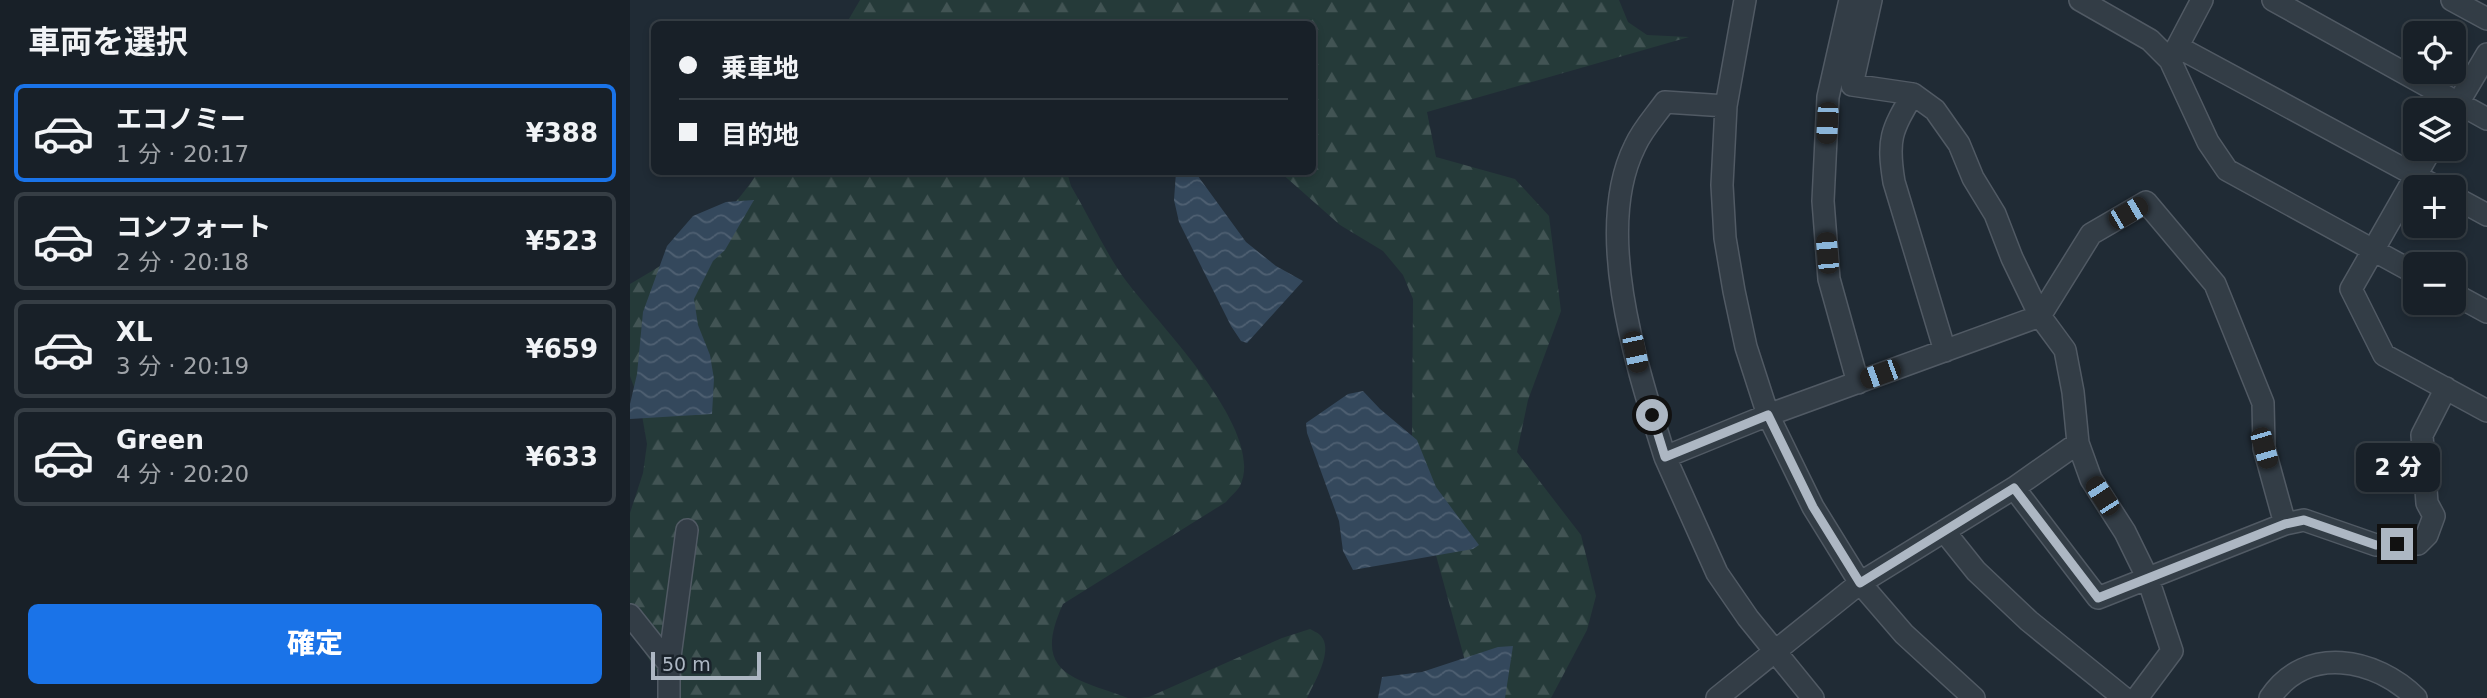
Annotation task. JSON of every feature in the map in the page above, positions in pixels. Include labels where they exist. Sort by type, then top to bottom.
[{"type":"street","points":[[1745,0],[1726,106],[1722,186],[1726,239],[1746,347],[1768,415],[1813,507],[1860,583],[1904,634],[1974,698]]},
{"type":"street","points":[[1850,0],[1828,97],[1823,201],[1829,279],[1858,383]]},
{"type":"street","points":[[1871,0],[1852,85],[1913,94],[1935,110],[1959,144],[1973,178],[1995,214],[2012,258],[2040,316],[2065,350],[2073,392],[2078,443],[2091,479],[2125,532],[2148,579],[2172,651],[2137,698]]},
{"type":"street","points":[[2080,0],[2174,54],[2415,175],[2424,161]]},
{"type":"street","points":[[2202,0],[2174,54],[2208,142],[2227,170],[2403,266]]},
{"type":"street","points":[[2273,0],[2441,98]]},
{"type":"street","points":[[2452,0],[2487,19]]},
{"type":"street","points":[[2461,98],[2487,54]]},
{"type":"street","points":[[1913,94],[1894,125],[1889,154],[1894,182],[1945,351]]},
{"type":"street","points":[[1726,106],[1665,102],[1635,146],[1617,216],[1625,308],[1639,374],[1665,457],[1717,573],[1774,651],[1813,698]]},
{"type":"street","points":[[2466,111],[2487,119]]},
{"type":"street","points":[[2403,196],[2351,289],[2384,355],[2487,411]]},
{"type":"street","points":[[1665,457],[1768,415],[2040,316],[2091,234],[2146,202],[2215,284],[2263,403],[2264,448],[2285,524]]},
{"type":"street","points":[[2466,204],[2487,215]]},
{"type":"street","points":[[2466,301],[2487,312]]},
{"type":"street","points":[[2014,488],[2098,598],[2285,524],[2304,520],[2376,545],[2418,544],[2427,535],[2434,516],[2427,503],[2422,435],[2446,388]]},
{"type":"street","points":[[1717,698],[1860,583],[2014,488],[2078,443]]},
{"type":"street","points":[[669,698],[669,664],[687,530]]},
{"type":"street","points":[[1944,531],[1976,571],[2020,613],[2124,698]]},
{"type":"street","points":[[630,615],[669,664]]},
{"type":"street","points":[[2270,698],[2294,676],[2320,663],[2352,662],[2382,673],[2405,687],[2416,698]]},
{"type":"green space","points":[[860,0],[1619,0],[1628,22],[1647,35],[1689,37],[1427,112],[1436,157],[1515,179],[1549,216],[1561,311],[1528,400],[1517,452],[1581,535],[1596,596],[1587,630],[1551,698],[1478,698],[1470,679],[1415,479],[1412,439],[1413,299],[1403,275],[1383,251],[1340,225],[1283,175],[1316,175],[1316,21],[848,21]]},
{"type":"green space","points":[[756,175],[1068,175],[1071,186],[1124,278],[1204,377],[1223,407],[1238,436],[1244,463],[1240,486],[1226,502],[1063,604],[1054,627],[1052,645],[1055,659],[1063,670],[1075,678],[1128,698],[673,698],[630,629],[630,513],[643,473],[647,444],[640,404],[630,376],[630,284],[702,236]]},
{"type":"green space","points":[[1310,629],[1320,635],[1325,649],[1322,666],[1307,698],[1140,698],[1149,697],[1282,638]]},
{"type":"water","points":[[1176,175],[1197,175],[1246,242],[1276,266],[1303,281],[1247,343],[1241,341],[1231,326],[1179,222],[1174,200]]},
{"type":"water","points":[[754,200],[725,250],[713,261],[694,299],[698,325],[710,355],[714,379],[712,414],[630,419],[643,312],[667,246],[693,216],[726,202]]},
{"type":"water","points":[[1363,391],[1417,440],[1436,487],[1479,545],[1473,549],[1353,570],[1343,551],[1339,521],[1307,433],[1306,423],[1348,394]]},
{"type":"water","points":[[1513,646],[1505,698],[1378,698],[1382,677],[1422,672],[1498,647]]},
{"type":"route","points":[[1652,415],[1665,457],[1768,415],[1813,507],[1860,583],[2014,488],[2098,598],[2285,524],[2304,520],[2376,545],[2397,544]]}]
